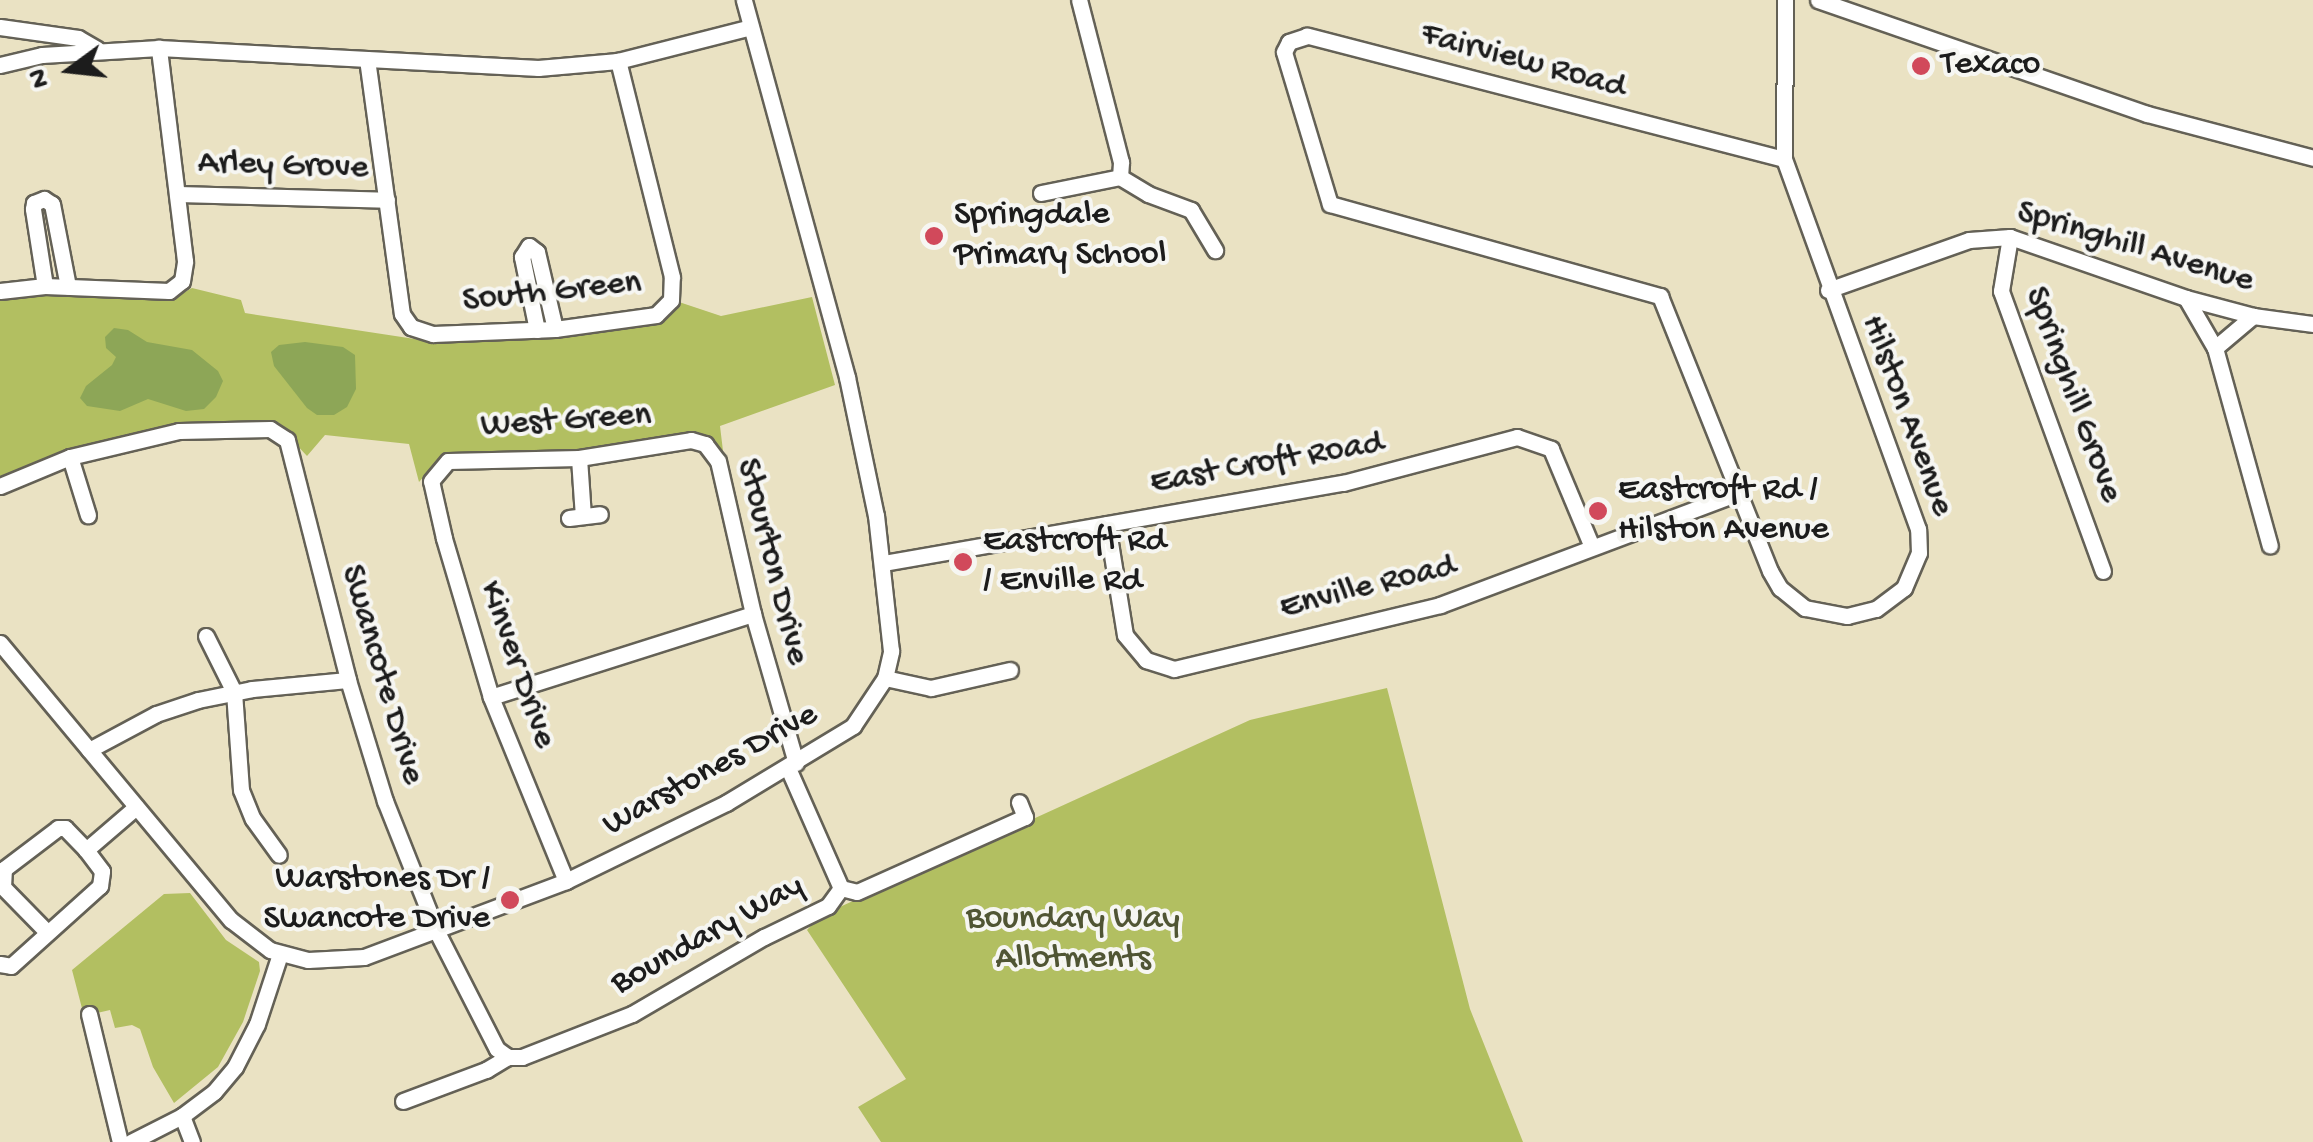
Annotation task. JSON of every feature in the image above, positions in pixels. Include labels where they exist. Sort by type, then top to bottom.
[{"type":"street","name":"Warstones Drive","points":[[0,643],[230,920],[258,943],[280,954],[343,961],[437,932],[566,881],[678,828],[792,766],[853,726],[885,678],[891,633],[883,563],[847,378],[744,0]]},
{"type":"street","points":[[1079,0],[1121,162],[1120,177]]},
{"type":"street","name":"Hilston Avenue","points":[[1664,302],[1738,494],[1780,588],[1804,608],[1832,615],[1862,614],[1904,588],[1919,553],[1914,508],[1828,290],[1784,159],[1785,0]]},
{"type":"street","points":[[1818,0],[2147,114],[2313,158]]},
{"type":"street","points":[[0,27],[78,38],[98,50]]},
{"type":"street","points":[[0,65],[98,50],[159,48],[497,68],[618,61],[751,27]]},
{"type":"street","name":"Fairview Road","points":[[1664,302],[1654,292],[1330,204],[1284,52],[1289,42],[1307,36],[1784,159]]},
{"type":"street","points":[[0,292],[46,286],[169,291],[182,282],[186,261],[159,48]]},
{"type":"street","points":[[367,58],[386,200]]},
{"type":"street","name":"South Green","points":[[386,200],[402,314],[411,326],[433,334],[537,330],[656,316],[671,300],[672,277],[618,61]]},
{"type":"street","points":[[1041,192],[1120,177],[1148,194],[1182,204],[1215,250]]},
{"type":"street","name":"Arley Grove","points":[[178,194],[386,200]]},
{"type":"street","points":[[46,286],[33,209],[34,203],[44,199],[52,204],[68,286]]},
{"type":"street","name":"Springhill Avenue","points":[[1828,290],[1970,240],[2010,237],[2186,298],[2253,316],[2313,324]]},
{"type":"street","name":"Springhill Grove","points":[[2010,237],[2001,291],[2103,571]]},
{"type":"street","points":[[537,330],[522,256],[529,246],[537,252],[555,329]]},
{"type":"street","points":[[2186,298],[2215,348],[2270,546]]},
{"type":"street","points":[[2215,348],[2253,316]]},
{"type":"street","name":"Swancote Drive","points":[[70,457],[179,432],[236,428],[280,432],[293,453],[348,680],[386,801],[437,932],[498,1049],[508,1057]]},
{"type":"street","name":"East Croft Road","points":[[883,563],[1396,473],[1486,442],[1518,437],[1551,449],[1592,547]]},
{"type":"street","name":"West Green","points":[[441,465],[458,459],[579,458],[696,440]]},
{"type":"street","name":"Stourton Drive","points":[[696,440],[705,444],[718,461],[792,766],[841,888]]},
{"type":"street","points":[[0,486],[70,457],[88,514]]},
{"type":"street","points":[[579,458],[584,516]]},
{"type":"street","name":"Kinver Drive","points":[[441,465],[431,481],[434,504],[491,697],[566,881]]},
{"type":"street","name":"Enville Road","points":[[1107,524],[1125,635],[1146,660],[1174,669],[1440,605],[1738,494]]},
{"type":"street","points":[[491,697],[753,614]]},
{"type":"street","points":[[206,636],[234,692],[238,778],[253,819],[279,854]]},
{"type":"street","points":[[885,678],[931,688],[1010,670]]},
{"type":"street","points":[[89,750],[156,714],[234,692],[348,680]]},
{"type":"street","points":[[218,780],[238,778]]},
{"type":"street","name":"Boundary Way","points":[[403,1100],[486,1070],[508,1057],[537,1052],[632,1014],[764,937],[828,906],[841,888],[857,892],[1025,817],[1019,802]]},
{"type":"street","points":[[86,850],[136,807]]},
{"type":"street","points":[[0,964],[11,966],[100,886],[102,871],[65,828],[58,828],[4,869],[3,887],[47,932]]},
{"type":"street","points":[[130,1142],[182,1116],[235,1067],[257,1024],[280,954]]},
{"type":"street","points":[[89,1014],[120,1142]]},
{"type":"street","points":[[182,1116],[192,1142]]},
{"type":"green space","points":[[192,288],[241,300],[245,313],[428,341],[543,338],[663,321],[679,302],[721,316],[812,297],[835,385],[720,426],[723,451],[697,434],[581,452],[444,454],[419,482],[409,444],[325,435],[307,456],[280,427],[239,423],[0,481],[0,298],[55,292],[174,298]]},
{"type":"green space","points":[[114,328],[128,330],[147,342],[192,350],[218,371],[223,381],[216,397],[204,409],[186,411],[148,399],[120,411],[87,406],[80,398],[86,386],[116,357],[106,348],[105,337]]},
{"type":"green space","points":[[305,342],[343,347],[355,355],[356,389],[347,407],[334,415],[317,415],[307,408],[274,366],[271,352],[279,345]]},
{"type":"green space","name":"Boundary Way Allotments","points":[[1387,688],[1470,1009],[1523,1142],[881,1142],[858,1107],[906,1079],[807,930],[820,916],[1250,720]]},
{"type":"green space","points":[[190,893],[226,940],[259,962],[260,971],[243,1022],[218,1067],[174,1103],[153,1067],[140,1029],[132,1025],[115,1028],[110,1010],[84,1016],[72,970],[164,894]]},
{"type":"place","name":"Texaco","points":[[1921,66]]},
{"type":"place","name":"Springdale Primary School","points":[[934,236]]},
{"type":"place","name":"Eastcroft Rd / Hilston Avenue","points":[[1598,511]]},
{"type":"place","name":"Eastcroft Rd / Enville Rd","points":[[963,562]]},
{"type":"place","name":"Warstones Dr / Swancote Drive","points":[[510,900]]}]
